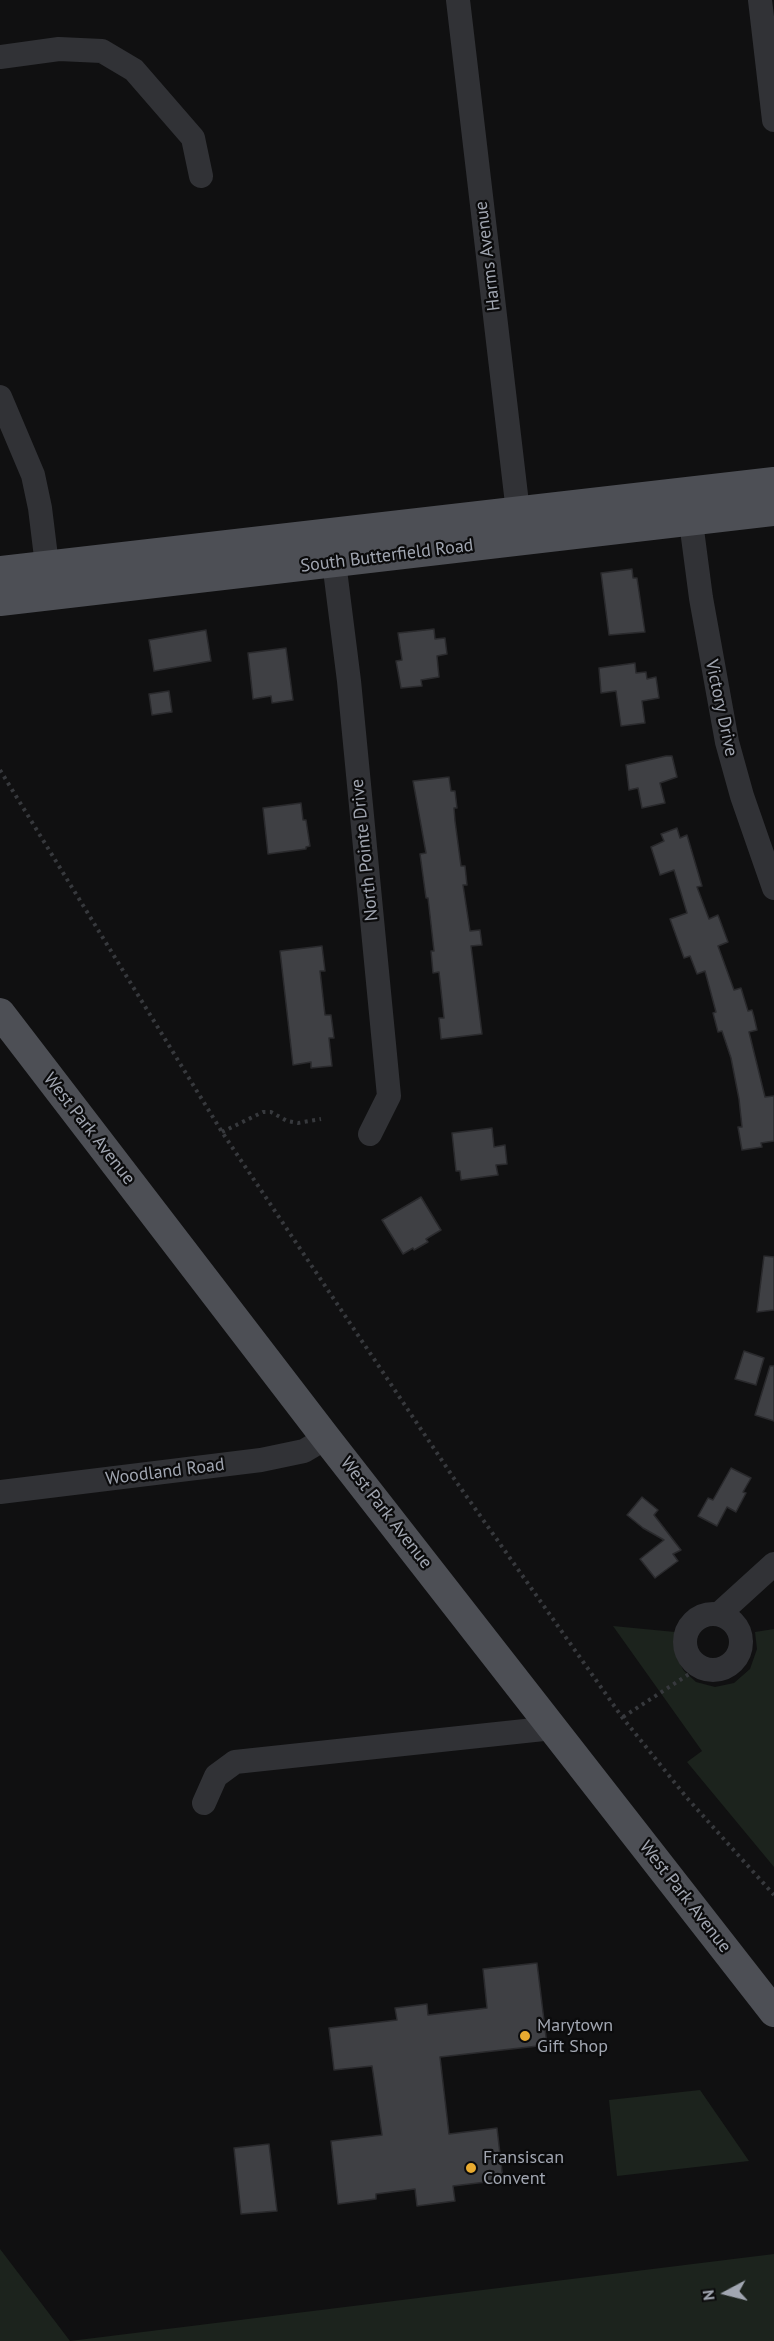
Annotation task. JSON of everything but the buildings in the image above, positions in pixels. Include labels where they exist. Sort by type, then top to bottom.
[{"type":"main road","name":"South Butterfield Road","points":[[0,571],[774,483]]},
{"type":"main road","name":"South Butterfield Road","points":[[0,601],[774,511]]},
{"type":"main road","name":"West Park Avenue","points":[[0,1013],[326,1438],[774,2012]]},
{"type":"street","name":"Harms Avenue","points":[[458,0],[519,512]]},
{"type":"street","points":[[760,0],[774,120]]},
{"type":"street","points":[[0,57],[59,49],[102,51],[134,70],[193,138],[201,176]]},
{"type":"street","points":[[0,397],[33,475],[40,508],[47,565]]},
{"type":"street","name":"Victory Drive","points":[[691,522],[702,609],[727,742],[742,796],[774,888]]},
{"type":"street","name":"North Pointe Drive","points":[[334,562],[349,681],[389,1096],[370,1134]]},
{"type":"street","name":"Woodland Road","points":[[0,1492],[261,1460],[304,1451],[326,1438]]},
{"type":"street","points":[[719,1614],[774,1564]]},
{"type":"street","points":[[719,1614],[728,1617],[740,1632],[740,1651],[728,1666],[709,1670],[700,1667],[692,1661],[685,1645],[688,1628],[702,1615],[719,1614]]},
{"type":"street","points":[[204,1803],[216,1776],[234,1762],[554,1728]]},
{"type":"path","points":[[0,770],[222,1132],[455,1480],[622,1717],[687,1798],[774,1895]]},
{"type":"path","points":[[222,1132],[263,1112],[271,1112],[287,1121],[298,1123],[321,1119]]},
{"type":"path","points":[[622,1717],[700,1667]]},
{"type":"shaded area","points":[[613,1626],[675,1632],[676,1657],[684,1671],[696,1682],[715,1687],[734,1683],[750,1669],[757,1649],[755,1632],[774,1629],[774,1867],[687,1762],[702,1751]]},
{"type":"shaded area","points":[[700,2090],[749,2161],[617,2176],[609,2100]]},
{"type":"shaded area","points":[[0,2249],[70,2341],[0,2341]]},
{"type":"shaded area","points":[[774,2254],[774,2341],[70,2341]]},
{"type":"place","name":"Marytown Gift Shop","points":[[525,2036]]},
{"type":"place","name":"Fransiscan Convent","points":[[471,2168]]}]
